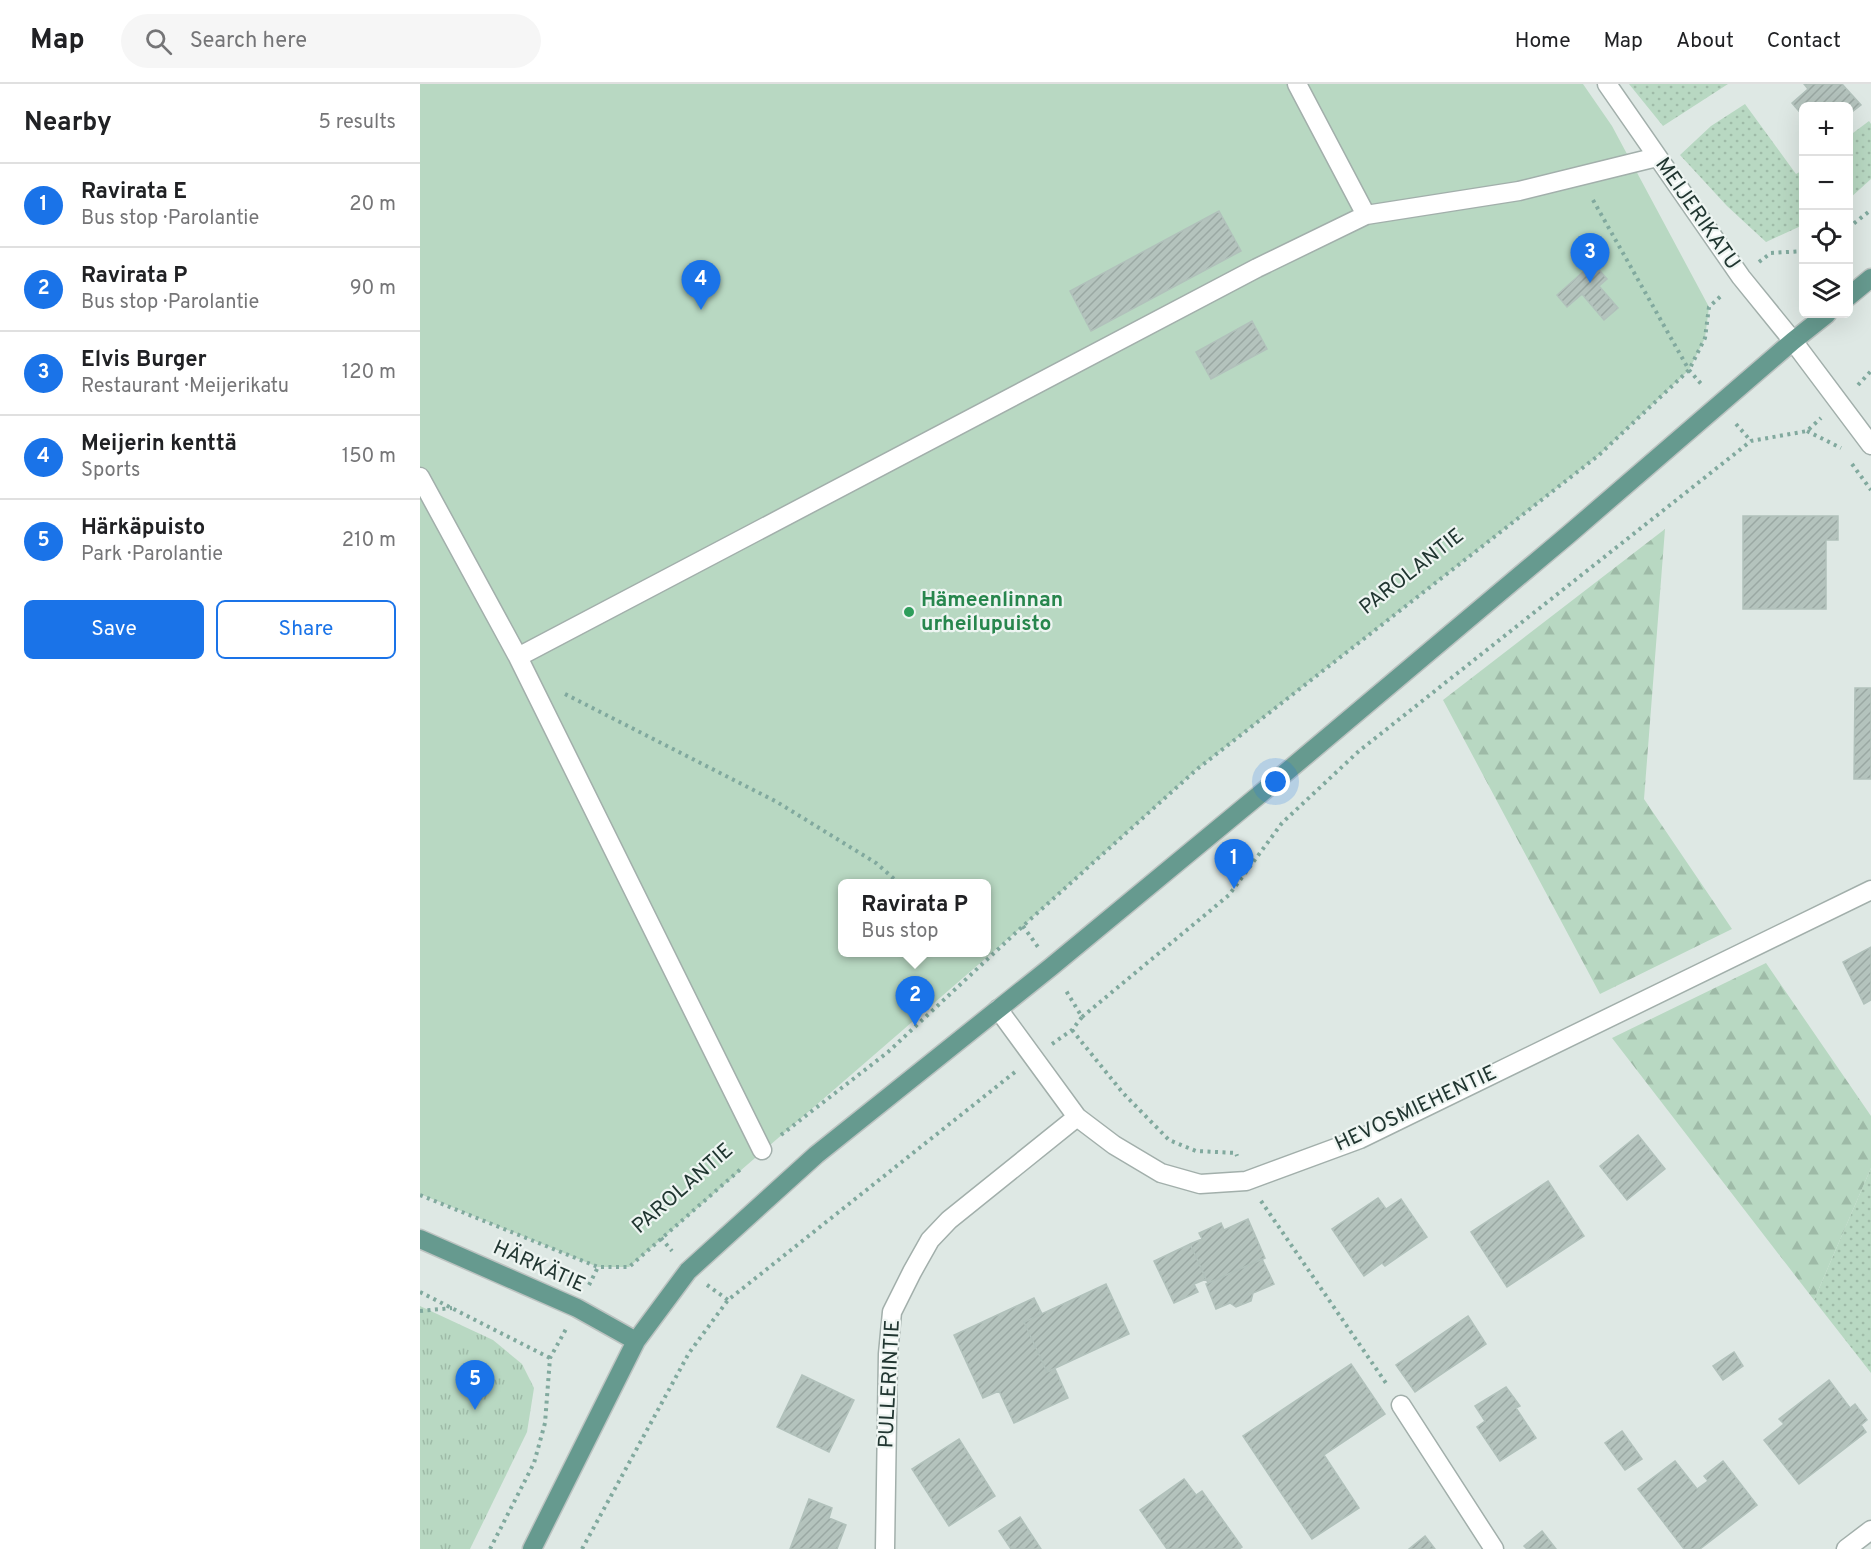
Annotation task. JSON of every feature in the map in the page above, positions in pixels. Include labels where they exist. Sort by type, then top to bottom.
[{"type":"main road","points":[[1853,293],[1871,278]]},
{"type":"main road","points":[[532,1549],[636,1341],[688,1271],[816,1155],[1052,967],[1568,535],[1822,318]]},
{"type":"main road","name":"HÄRKÄTIE","points":[[420,1239],[577,1308],[636,1341]]},
{"type":"street","points":[[1297,84],[1366,214]]},
{"type":"street","name":"MEIJERIKATU","points":[[1606,84],[1741,277],[1793,341],[1871,445]]},
{"type":"street","points":[[518,657],[1246,273],[1366,214],[1519,191],[1657,157]]},
{"type":"street","points":[[420,477],[518,657],[762,1150]]},
{"type":"street","name":"HEVOSMIEHENTIE","points":[[998,1009],[1077,1117],[1114,1145],[1161,1173],[1200,1184],[1246,1181],[1360,1138],[1871,890]]},
{"type":"street","name":"PULLERINTIE","points":[[885,1549],[888,1354],[892,1312],[930,1240],[949,1220],[1077,1117]]},
{"type":"street","points":[[1401,1405],[1494,1549]]},
{"type":"street","points":[[1846,1549],[1871,1530]]},
{"type":"path","points":[[1578,177],[1689,370]]},
{"type":"path","points":[[1853,224],[1871,210]]},
{"type":"path","name":"PAROLANTIE","points":[[991,956],[1196,770],[1599,455],[1689,370],[1705,338],[1709,307],[1771,253],[1799,251]]},
{"type":"path","points":[[582,1549],[689,1353],[728,1300],[1034,1057],[1072,1030],[1082,1017],[1229,895],[1282,823],[1359,751],[1751,441],[1807,431],[1871,371]]},
{"type":"path","points":[[1807,431],[1841,448],[1871,490]]},
{"type":"path","points":[[526,675],[777,802],[876,863],[894,879]]},
{"type":"path","points":[[1023,926],[1052,967],[1082,1017]]},
{"type":"path","name":"PAROLANTIE","points":[[598,1267],[629,1267],[762,1150],[888,1052],[990,957]]},
{"type":"path","name":"HÄRKÄTIE","points":[[420,1195],[598,1267]]},
{"type":"path","points":[[490,1549],[534,1462],[545,1423],[550,1358],[598,1267]]},
{"type":"path","points":[[420,1292],[550,1358]]},
{"type":"path","points":[[420,1311],[453,1308]]},
{"type":"green space","name":"Hämeenlinnan urheilupuisto","points":[[420,84],[1583,84],[1612,126],[1709,307],[1705,338],[1689,370],[1599,455],[1196,770],[991,954],[991,879],[838,879],[838,957],[987,957],[629,1267],[598,1267],[420,1194]]},
{"type":"green space","points":[[1629,84],[1728,84],[1663,126]]},
{"type":"green space","points":[[1745,104],[1796,174],[1799,172],[1799,227],[1766,242],[1727,206],[1680,155],[1711,126]]},
{"type":"green space","points":[[1869,121],[1871,124],[1871,179],[1853,195],[1853,156],[1853,133]]},
{"type":"green space","points":[[1665,529],[1644,799],[1732,929],[1600,994],[1443,700]]},
{"type":"green space","points":[[1766,963],[1871,1116],[1871,1168],[1814,1300],[1612,1038]]},
{"type":"green space","points":[[1871,1168],[1871,1373],[1814,1300]]},
{"type":"green space","points":[[420,1306],[493,1340],[522,1364],[534,1388],[527,1432],[470,1549],[420,1549]]},
{"type":"building","points":[[1804,84],[1842,84],[1861,105],[1853,111],[1853,102],[1799,102],[1799,111],[1792,103],[1808,89]]},
{"type":"building","points":[[1219,211],[1241,251],[1091,331],[1070,291]]},
{"type":"building","points":[[1593,263],[1607,279],[1599,286],[1618,308],[1604,320],[1582,294],[1567,307],[1557,295]]},
{"type":"building","points":[[1252,321],[1267,349],[1211,379],[1196,352]]},
{"type":"building","points":[[1743,516],[1838,516],[1838,540],[1826,540],[1826,609],[1743,609]]},
{"type":"building","points":[[1855,688],[1871,688],[1871,779],[1854,779]]},
{"type":"building","points":[[1871,947],[1871,1000],[1864,1004],[1843,962]]},
{"type":"building","points":[[1638,1135],[1665,1169],[1627,1200],[1600,1166]]},
{"type":"building","points":[[1548,1181],[1584,1236],[1507,1287],[1471,1232]]},
{"type":"building","points":[[1378,1198],[1386,1209],[1401,1199],[1427,1237],[1385,1266],[1382,1263],[1364,1276],[1332,1229]]},
{"type":"building","points":[[1248,1219],[1265,1258],[1208,1283],[1190,1244],[1202,1239],[1199,1233],[1221,1223],[1224,1230]]},
{"type":"building","points":[[1190,1244],[1206,1279],[1194,1284],[1198,1292],[1174,1303],[1154,1261]]},
{"type":"building","points":[[1262,1259],[1274,1284],[1253,1293],[1251,1301],[1236,1307],[1230,1303],[1216,1309],[1206,1284]]},
{"type":"building","points":[[1106,1284],[1129,1334],[1047,1372],[1024,1322]]},
{"type":"building","points":[[1034,1298],[1042,1314],[1024,1322],[1047,1372],[1055,1369],[1068,1398],[1014,1423],[999,1391],[983,1398],[954,1335]]},
{"type":"building","points":[[1468,1316],[1486,1344],[1415,1392],[1396,1365]]},
{"type":"building","points":[[1734,1352],[1743,1366],[1723,1380],[1713,1366]]},
{"type":"building","points":[[1351,1364],[1385,1414],[1324,1455],[1359,1508],[1312,1539],[1243,1436]]},
{"type":"building","points":[[802,1375],[854,1400],[829,1452],[777,1427]]},
{"type":"building","points":[[1829,1380],[1850,1408],[1855,1404],[1867,1420],[1861,1425],[1866,1432],[1799,1484],[1764,1440],[1784,1424],[1779,1419]]},
{"type":"building","points":[[1506,1387],[1520,1406],[1516,1408],[1536,1438],[1500,1461],[1477,1427],[1485,1421],[1475,1406]]},
{"type":"building","points":[[1622,1431],[1642,1459],[1625,1470],[1605,1443]]},
{"type":"building","points":[[959,1439],[995,1496],[949,1526],[912,1469]]},
{"type":"building","points":[[1675,1461],[1697,1489],[1708,1481],[1704,1476],[1723,1461],[1757,1505],[1700,1549],[1684,1549],[1638,1489]]},
{"type":"building","points":[[1184,1479],[1196,1495],[1202,1491],[1242,1547],[1239,1549],[1167,1549],[1140,1510]]},
{"type":"building","points":[[809,1499],[832,1508],[829,1518],[846,1525],[837,1549],[790,1549]]},
{"type":"building","points":[[1020,1517],[1041,1549],[1011,1549],[999,1531]]},
{"type":"building","points":[[1542,1531],[1556,1549],[1527,1549],[1524,1546]]},
{"type":"building","points":[[1425,1536],[1435,1549],[1409,1549]]},
{"type":"place","name":"Elvis Burger","points":[[1590,283]]},
{"type":"place","name":"Meijerin kenttä","points":[[701,310]]},
{"type":"place","name":"Hämeenlinnan urheilupuisto","points":[[909,612]]},
{"type":"place","name":"Ravirata E","points":[[1234,889]]},
{"type":"place","name":"Ravirata P","points":[[915,1026]]},
{"type":"place","name":"Härkäpuisto","points":[[475,1410]]}]
